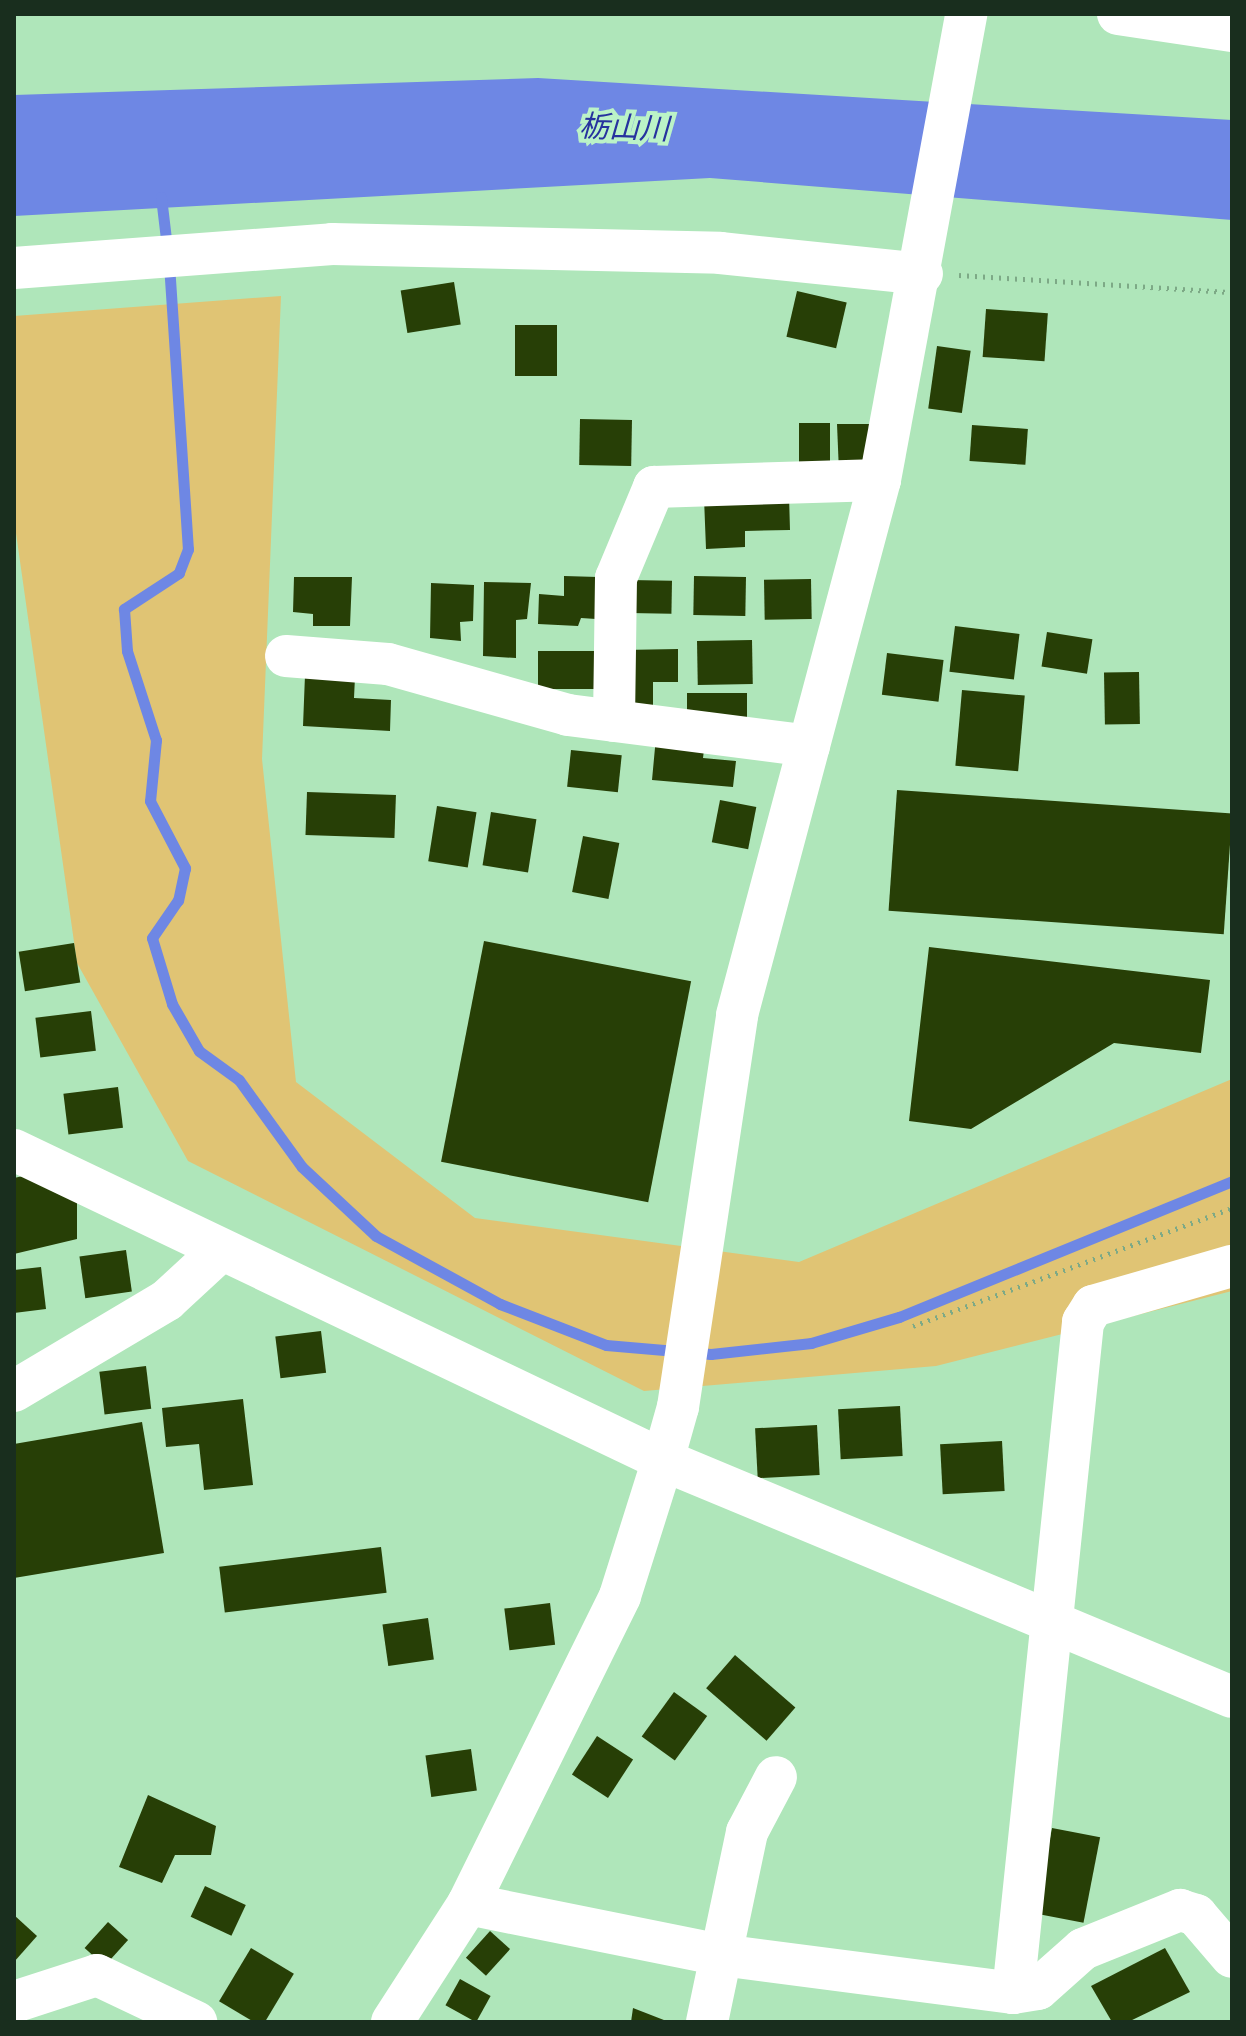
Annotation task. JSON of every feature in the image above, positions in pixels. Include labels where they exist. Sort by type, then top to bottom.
[{"type":"street","points":[[392,2022],[468,1904],[620,1596],[663,1460],[678,1407],[693,1289],[737,1015],[880,480],[924,266],[966,14]]},
{"type":"street","points":[[1118,14],[1232,31]]},
{"type":"street","points":[[14,268],[332,244],[720,253],[924,266]]},
{"type":"street","points":[[614,721],[616,578],[654,487],[880,480]]},
{"type":"street","points":[[286,656],[388,664],[568,715],[809,746]]},
{"type":"street","points":[[14,1150],[218,1253],[663,1460],[1048,1625],[1232,1697]]},
{"type":"street","points":[[14,1391],[167,1300],[218,1253]]},
{"type":"street","points":[[1013,1993],[1048,1625],[1083,1322],[1093,1306],[1232,1266]]},
{"type":"street","points":[[707,2022],[747,1832],[776,1777]]},
{"type":"street","points":[[468,1904],[721,1955],[1013,1993],[1038,1989],[1083,1949],[1180,1910],[1196,1915],[1232,1957]]},
{"type":"street","points":[[14,2002],[97,1975],[196,2022]]},
{"type":"path","points":[[924,266],[1232,292]]},
{"type":"path","points":[[913,1326],[1232,1208]]},
{"type":"shaded area","points":[[281,296],[262,759],[296,1082],[475,1218],[799,1262],[1232,1079],[1232,1291],[936,1366],[644,1391],[188,1161],[77,963],[14,519],[14,316]]},
{"type":"water","name":"栃山川","points":[[538,78],[1232,120],[1232,220],[710,178],[14,216],[14,95]]},
{"type":"building","points":[[454,282],[461,324],[407,333],[401,290]]},
{"type":"building","points":[[797,291],[847,302],[836,348],[786,337]]},
{"type":"building","points":[[986,309],[1048,313],[1045,361],[983,357]]},
{"type":"building","points":[[515,325],[557,325],[557,376],[515,376]]},
{"type":"building","points":[[937,346],[971,351],[962,413],[928,408]]},
{"type":"building","points":[[580,419],[632,420],[631,466],[579,465]]},
{"type":"building","points":[[799,423],[830,423],[830,464],[799,464]]},
{"type":"building","points":[[837,424],[876,424],[860,472],[839,472]]},
{"type":"building","points":[[972,425],[1028,429],[1025,465],[969,461]]},
{"type":"building","points":[[789,495],[790,530],[745,531],[745,547],[706,549],[704,498]]},
{"type":"building","points":[[564,576],[598,577],[596,619],[581,618],[578,626],[538,624],[539,594],[564,596]]},
{"type":"building","points":[[694,576],[746,577],[745,616],[693,615]]},
{"type":"building","points":[[294,577],[352,577],[350,626],[313,626],[313,614],[293,612]]},
{"type":"building","points":[[811,579],[812,619],[765,620],[764,580]]},
{"type":"building","points":[[630,580],[672,581],[671,614],[629,613]]},
{"type":"building","points":[[484,582],[531,583],[527,619],[516,620],[516,658],[483,656]]},
{"type":"building","points":[[431,583],[474,585],[473,621],[460,622],[461,641],[430,638]]},
{"type":"building","points":[[955,626],[1020,634],[1014,680],[949,672]]},
{"type":"building","points":[[1047,632],[1092,639],[1087,674],[1042,667]]},
{"type":"building","points":[[752,640],[753,684],[698,685],[697,641]]},
{"type":"building","points":[[678,649],[678,682],[653,682],[653,711],[623,711],[622,650]]},
{"type":"building","points":[[538,651],[595,651],[595,689],[538,689]]},
{"type":"building","points":[[887,653],[944,660],[938,702],[882,695]]},
{"type":"building","points":[[1139,672],[1140,724],[1105,725],[1104,673]]},
{"type":"building","points":[[305,675],[355,677],[354,698],[391,700],[390,731],[303,726]]},
{"type":"building","points":[[962,690],[1025,695],[1018,771],[955,766]]},
{"type":"building","points":[[687,693],[747,693],[747,721],[687,721]]},
{"type":"building","points":[[656,737],[705,742],[703,758],[736,761],[733,787],[652,780]]},
{"type":"building","points":[[571,750],[622,755],[618,792],[567,787]]},
{"type":"building","points":[[897,790],[1232,813],[1224,934],[889,911]]},
{"type":"building","points":[[307,792],[396,795],[394,838],[305,835]]},
{"type":"building","points":[[720,800],[756,807],[748,849],[712,842]]},
{"type":"building","points":[[437,806],[477,812],[468,868],[428,861]]},
{"type":"building","points":[[491,812],[536,819],[528,873],[483,865]]},
{"type":"building","points":[[583,836],[619,843],[608,899],[572,892]]},
{"type":"building","points":[[484,941],[691,981],[648,1202],[441,1162]]},
{"type":"building","points":[[74,943],[80,983],[25,991],[19,952]]},
{"type":"building","points":[[929,947],[1210,980],[1201,1053],[1114,1043],[971,1129],[909,1121]]},
{"type":"building","points":[[91,1011],[96,1051],[40,1058],[35,1018]]},
{"type":"building","points":[[118,1087],[123,1128],[68,1134],[63,1094]]},
{"type":"building","points":[[32,1174],[77,1196],[77,1239],[14,1254],[14,1178]]},
{"type":"building","points":[[126,1250],[132,1292],[85,1298],[79,1257]]},
{"type":"building","points":[[41,1267],[46,1309],[14,1313],[14,1270]]},
{"type":"building","points":[[321,1331],[326,1373],[280,1378],[275,1337]]},
{"type":"building","points":[[146,1366],[151,1409],[105,1414],[99,1372]]},
{"type":"building","points":[[243,1399],[253,1485],[204,1490],[199,1444],[166,1447],[162,1408]]},
{"type":"building","points":[[900,1406],[903,1456],[841,1459],[838,1409]]},
{"type":"building","points":[[142,1422],[164,1553],[14,1578],[14,1444]]},
{"type":"building","points":[[817,1425],[820,1475],[758,1478],[755,1428]]},
{"type":"building","points":[[1002,1441],[1005,1491],[943,1494],[940,1444]]},
{"type":"building","points":[[381,1547],[387,1593],[225,1613],[219,1567]]},
{"type":"building","points":[[550,1603],[555,1645],[509,1650],[504,1609]]},
{"type":"building","points":[[428,1618],[434,1660],[388,1666],[382,1624]]},
{"type":"building","points":[[735,1655],[795,1707],[767,1741],[706,1688]]},
{"type":"building","points":[[674,1692],[707,1716],[675,1761],[642,1736]]},
{"type":"building","points":[[597,1736],[633,1759],[608,1798],[572,1775]]},
{"type":"building","points":[[471,1749],[477,1791],[431,1797],[425,1755]]},
{"type":"building","points":[[148,1795],[216,1826],[211,1855],[175,1855],[162,1883],[119,1867]]},
{"type":"building","points":[[1052,1828],[1100,1837],[1083,1923],[1035,1913]]},
{"type":"building","points":[[205,1886],[246,1905],[231,1936],[191,1917]]},
{"type":"building","points":[[14,1915],[37,1936],[14,1962]]},
{"type":"building","points":[[108,1922],[128,1940],[105,1966],[85,1948]]},
{"type":"building","points":[[490,1931],[510,1949],[486,1976],[466,1958]]},
{"type":"building","points":[[251,1948],[294,1974],[265,2022],[254,2022],[219,2001]]},
{"type":"building","points":[[1165,1948],[1190,1992],[1128,2022],[1112,2022],[1091,1986]]},
{"type":"building","points":[[460,1979],[491,1996],[476,2022],[445,2005]]},
{"type":"building","points":[[633,2008],[669,2022],[631,2022]]},
{"type":"waterway","points":[[161,197],[167,247]]},
{"type":"waterway","points":[[169,264],[188,549],[179,573],[124,609],[127,651],[156,740],[150,801],[185,868],[178,900],[152,938],[172,1004],[199,1051],[239,1080],[302,1167],[376,1236],[500,1304],[606,1345],[711,1354],[811,1343],[899,1317],[1232,1181]]}]
